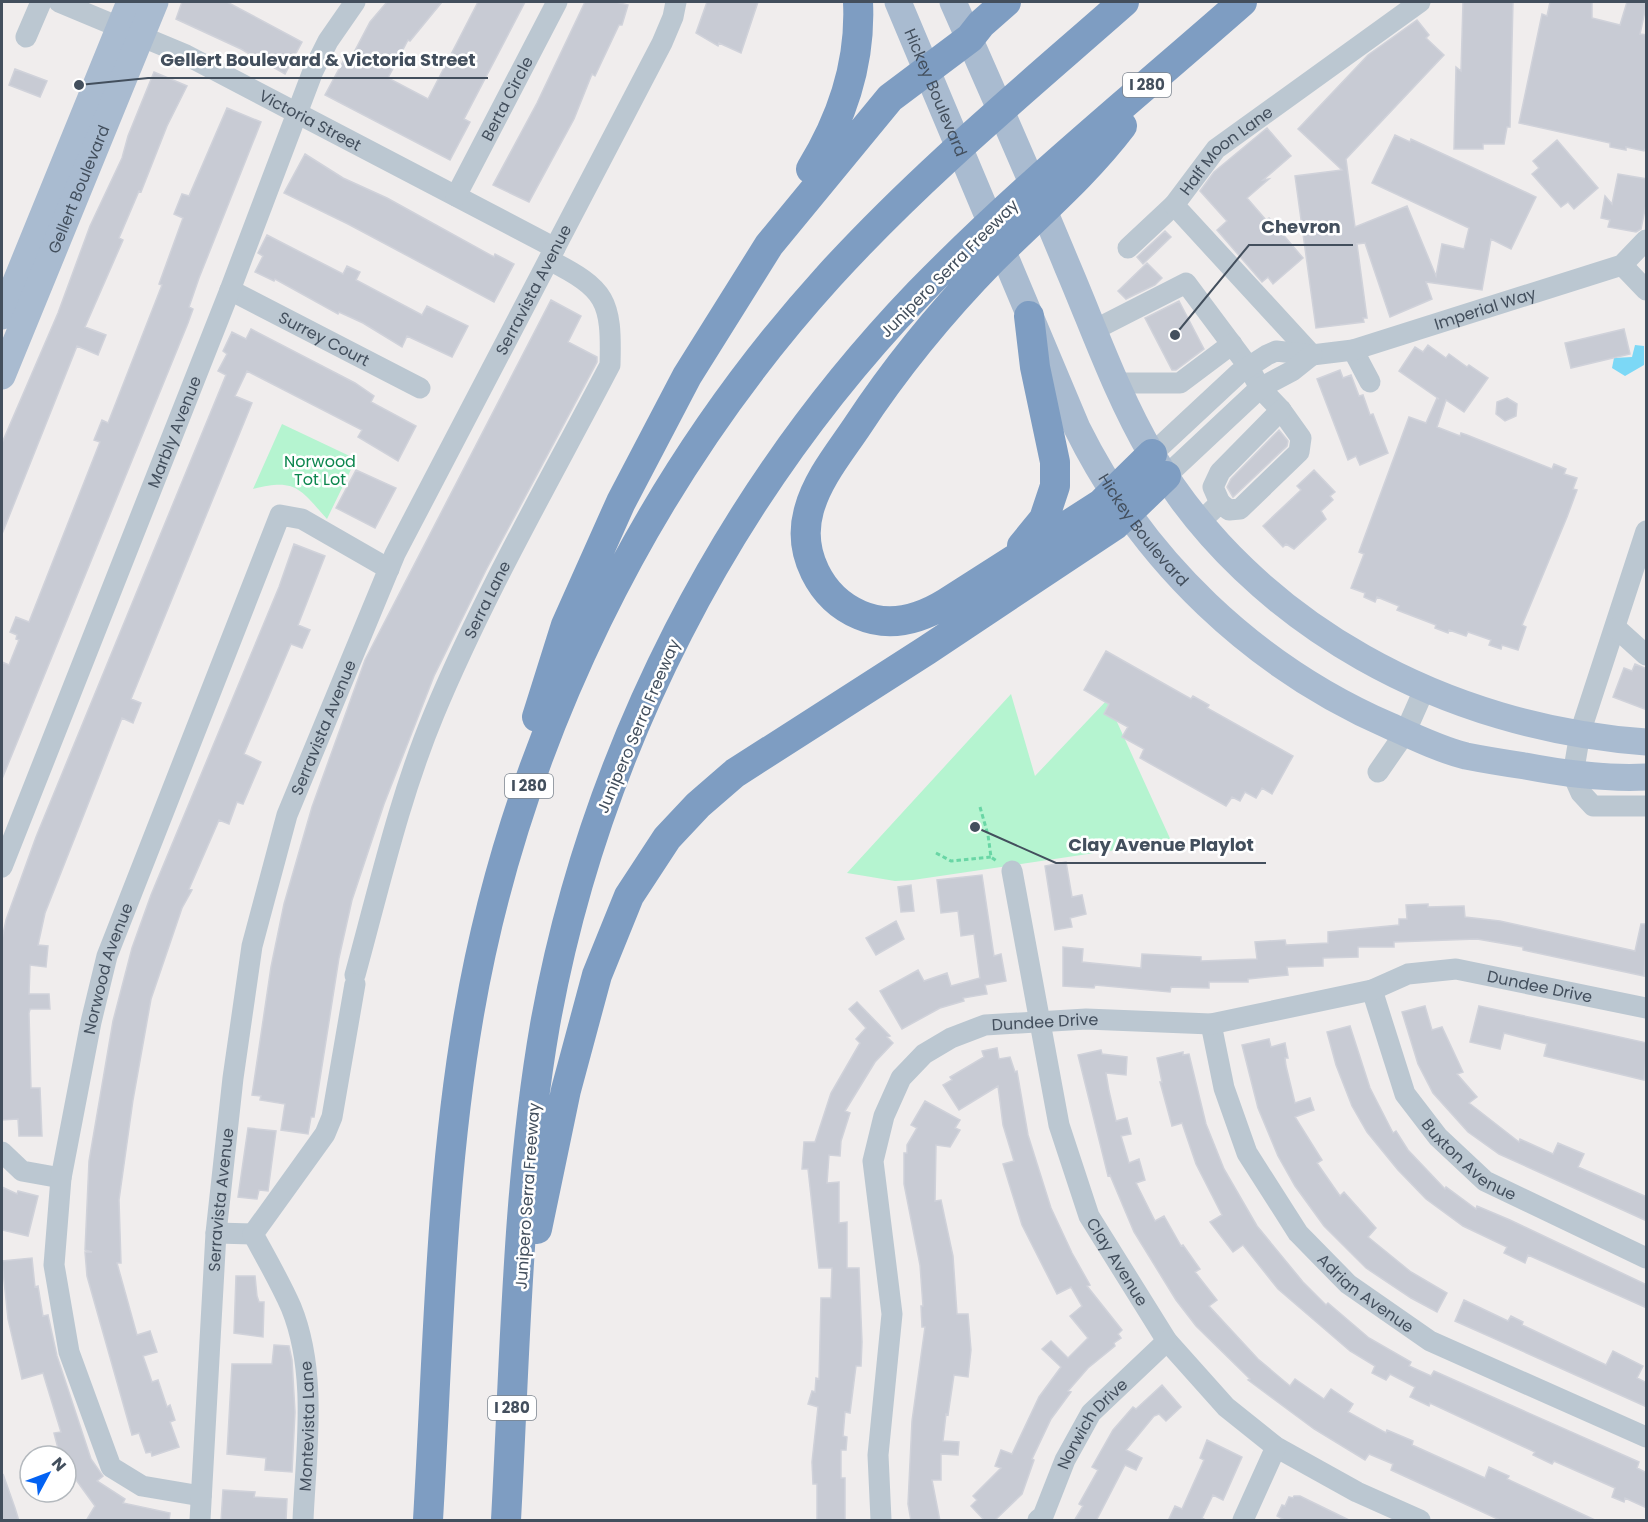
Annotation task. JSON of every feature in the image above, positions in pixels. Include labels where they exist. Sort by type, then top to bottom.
[{"type":"highway","points":[[510,844],[541,704],[577,599],[621,502],[670,408],[770,245],[793,197],[828,142],[842,110],[854,64],[858,2]]},
{"type":"highway","points":[[770,245],[884,105],[970,38],[981,24],[1006,2]]},
{"type":"highway","name":"I 280","points":[[428,1521],[454,1114],[476,978],[510,844],[543,746],[583,651],[630,559],[681,471],[740,386],[805,303],[876,227],[934,170],[1124,2]]},
{"type":"highway","name":"Junipero Serra Freeway","points":[[506,1521],[531,1123],[549,1009],[581,875],[599,820],[636,724],[701,589],[748,510],[788,452],[872,345],[968,245],[1058,181],[1165,69],[1242,2]]},
{"type":"highway","points":[[1058,181],[904,360],[853,431],[813,499],[806,533],[811,563],[827,590],[851,611],[877,620],[891,621],[920,617],[1061,530],[1122,502]]},
{"type":"highway","points":[[997,569],[1037,530],[1050,508],[1055,486],[1055,462],[1035,367],[1029,316]]},
{"type":"highway","points":[[519,1296],[540,1218],[573,1061],[595,982],[629,896],[667,837],[709,794],[747,765],[927,650],[1122,502],[1159,465]]},
{"type":"main road","name":"Gellert Boulevard","points":[[2,376],[130,31],[130,2]]},
{"type":"main road","name":"Gellert Boulevard","points":[[2,316],[130,31],[155,2]]},
{"type":"main road","name":"Hickey Boulevard","points":[[898,2],[1077,428],[1122,502],[1175,572],[1249,642],[1334,699],[1405,733],[1465,755],[1573,775],[1594,778],[1647,777]]},
{"type":"main road","points":[[953,2],[1117,382],[1159,465],[1200,522],[1238,564],[1305,621],[1356,655],[1424,690],[1504,718],[1580,733],[1647,742]]},
{"type":"street","points":[[26,37],[41,2]]},
{"type":"street","name":"Victoria Street","points":[[59,2],[186,55],[456,196],[552,254]]},
{"type":"street","name":"Marbly Avenue","points":[[2,867],[230,290],[296,112],[328,41],[355,2]]},
{"type":"street","name":"Berta Circle","points":[[456,196],[557,2]]},
{"type":"street","name":"Serravista Avenue","points":[[200,1521],[216,1233],[233,1078],[255,935],[287,815],[389,568],[662,43],[673,17],[676,2]]},
{"type":"street","name":"Half Moon Lane","points":[[1312,355],[1174,205],[1216,149],[1420,2]]},
{"type":"street","points":[[1128,248],[1174,205]]},
{"type":"street","name":"Imperial Way","points":[[1159,465],[1203,406],[1248,366],[1276,351],[1312,355],[1353,350],[1622,265],[1647,240]]},
{"type":"street","name":"Serra Lane","points":[[253,1234],[325,1134],[332,1117],[355,980],[399,810],[434,715],[501,573],[610,365],[611,342],[604,303],[597,289],[552,254]]},
{"type":"street","points":[[1622,265],[1647,290]]},
{"type":"street","points":[[1095,330],[1186,283],[1248,366],[1260,388],[1281,410],[1301,438],[1301,446],[1230,506],[1200,522]]},
{"type":"street","name":"Surrey Court","points":[[230,290],[420,388]]},
{"type":"street","points":[[1117,382],[1180,383],[1232,344]]},
{"type":"street","points":[[1353,350],[1370,382]]},
{"type":"street","points":[[1159,465],[1198,446],[1260,388],[1292,371],[1312,355]]},
{"type":"street","points":[[1180,383],[1203,406]]},
{"type":"street","points":[[1230,506],[1214,487],[1220,472],[1281,410]]},
{"type":"street","points":[[1198,446],[1231,460]]},
{"type":"street","name":"Norwood Avenue","points":[[201,1496],[142,1486],[111,1467],[69,1352],[54,1265],[61,1178],[91,1022],[107,956],[280,515],[302,519],[389,568]]},
{"type":"street","points":[[1647,531],[1580,733],[1573,775],[1581,793],[1593,806],[1647,806]]},
{"type":"street","points":[[1616,628],[1647,655]]},
{"type":"street","points":[[1378,772],[1405,733],[1424,690]]},
{"type":"street","name":"Clay Avenue","points":[[1012,871],[1059,1125],[1089,1216],[1167,1341],[1226,1407],[1276,1447],[1357,1492],[1420,1521]]},
{"type":"street","name":"Dundee Drive","points":[[881,1521],[878,1455],[892,1314],[873,1161],[884,1116],[901,1078],[924,1054],[951,1038],[985,1025],[1086,1019],[1211,1024],[1372,990],[1408,974],[1456,969],[1647,1008]]},
{"type":"street","name":"Buxton Avenue","points":[[1372,990],[1405,1094],[1438,1137],[1485,1181],[1647,1258]]},
{"type":"street","name":"Adrian Avenue","points":[[1211,1024],[1224,1088],[1247,1153],[1298,1233],[1348,1284],[1430,1341],[1647,1437]]},
{"type":"street","points":[[2,1152],[22,1171],[61,1178]]},
{"type":"street","points":[[216,1233],[253,1234]]},
{"type":"street","name":"Montevista Lane","points":[[253,1234],[291,1308],[302,1345],[308,1394],[303,1521]]},
{"type":"street","name":"Norwich Drive","points":[[1038,1521],[1065,1460],[1091,1413],[1167,1341]]},
{"type":"street","points":[[1243,1521],[1276,1447]]},
{"type":"path","points":[[980,807],[991,857]]},
{"type":"path","points":[[936,853],[951,861],[991,857],[1012,871]]},
{"type":"green space","name":"Norwood Tot Lot","points":[[282,424],[356,459],[327,519],[303,493],[296,489],[279,485],[253,489]]},
{"type":"green space","points":[[1011,694],[1035,776],[1107,700],[1173,845],[1108,851],[913,880],[895,881],[847,873]]},
{"type":"water","points":[[1635,345],[1644,346],[1644,365],[1625,376],[1612,368],[1614,358],[1632,357]]},
{"type":"building","points":[[182,2],[227,2],[302,42],[285,74],[241,49],[176,19]]},
{"type":"building","points":[[387,2],[442,2],[410,41],[408,40],[388,78],[428,99],[478,2],[525,2],[464,119],[470,122],[450,160],[325,95],[346,56],[351,58],[370,22]]},
{"type":"building","points":[[585,2],[616,2],[628,5],[622,25],[619,25],[595,76],[592,74],[574,119],[529,202],[493,185],[537,103]]},
{"type":"building","points":[[707,2],[758,2],[741,53],[719,43],[718,46],[696,33]]},
{"type":"building","points":[[1463,2],[1513,2],[1510,127],[1507,127],[1504,144],[1483,144],[1483,149],[1454,149],[1456,67],[1461,71]]},
{"type":"building","points":[[1550,2],[1592,2],[1592,18],[1620,25],[1627,2],[1647,2],[1640,34],[1647,35],[1647,146],[1644,151],[1626,147],[1626,150],[1610,147],[1610,143],[1519,123],[1542,14],[1547,16]]},
{"type":"building","points":[[1417,20],[1429,35],[1426,38],[1444,55],[1346,159],[1355,227],[1407,206],[1436,276],[1442,244],[1464,249],[1469,228],[1372,183],[1395,135],[1410,142],[1411,139],[1536,197],[1511,249],[1491,239],[1482,290],[1426,282],[1432,299],[1390,317],[1365,243],[1357,244],[1367,318],[1363,318],[1364,322],[1316,328],[1295,176],[1342,170],[1298,129],[1368,55]]},
{"type":"building","points":[[15,69],[47,81],[40,97],[9,85]]},
{"type":"building","points":[[154,72],[187,86],[167,126],[141,192],[139,191],[119,238],[123,240],[85,327],[106,335],[98,355],[77,346],[2,534],[2,443],[58,313],[90,226],[122,158],[128,136]]},
{"type":"building","points":[[227,108],[261,122],[199,278],[189,307],[193,309],[188,323],[2,779],[2,662],[9,665],[19,640],[16,639],[17,635],[10,632],[16,617],[29,622],[100,442],[94,440],[102,420],[108,423],[162,285],[159,284],[183,218],[174,214],[182,194],[189,196]]},
{"type":"building","points":[[1267,128],[1291,156],[1263,180],[1269,179],[1247,198],[1266,220],[1269,218],[1303,258],[1273,284],[1268,277],[1262,282],[1217,230],[1227,221],[1200,191],[1214,172]]},
{"type":"building","points":[[1557,140],[1598,188],[1574,209],[1568,202],[1561,207],[1532,174],[1539,168],[1533,161]]},
{"type":"building","points":[[305,154],[343,178],[387,198],[494,257],[495,254],[514,264],[494,302],[348,224],[284,193]]},
{"type":"building","points":[[1618,174],[1647,179],[1647,200],[1641,229],[1636,232],[1608,227],[1610,220],[1601,218],[1605,196],[1612,204]]},
{"type":"building","points":[[1165,231],[1171,237],[1143,264],[1137,257]]},
{"type":"building","points":[[267,235],[343,274],[347,266],[360,272],[356,280],[422,315],[427,306],[468,326],[452,357],[407,336],[402,347],[363,323],[339,312],[338,314],[275,279],[274,281],[255,272],[263,256],[258,253]]},
{"type":"building","points":[[1147,263],[1162,278],[1155,285],[1126,299],[1118,291]]},
{"type":"building","points":[[551,300],[581,316],[568,342],[597,357],[597,362],[486,570],[434,676],[384,804],[352,900],[339,958],[314,1117],[311,1117],[308,1134],[281,1130],[285,1104],[260,1100],[261,1096],[252,1095],[271,967],[284,904],[312,807],[365,660]]},
{"type":"building","points":[[1179,301],[1204,349],[1176,370],[1172,370],[1145,318]]},
{"type":"building","points":[[251,329],[355,383],[374,396],[371,402],[416,426],[398,461],[358,437],[362,430],[247,371],[235,396],[252,403],[131,699],[141,703],[133,723],[122,718],[45,913],[38,945],[48,946],[46,967],[30,965],[29,994],[49,994],[50,1009],[30,1009],[29,1013],[31,1088],[40,1088],[42,1136],[19,1136],[18,1119],[2,1120],[2,939],[6,920],[36,837],[226,375],[218,371],[227,354],[223,351],[232,332],[246,339]]},
{"type":"building","points":[[1624,329],[1630,354],[1571,368],[1565,343]]},
{"type":"building","points":[[1428,345],[1446,358],[1449,354],[1488,378],[1464,412],[1446,400],[1437,427],[1460,436],[1461,433],[1467,435],[1552,469],[1554,464],[1566,469],[1564,474],[1577,478],[1573,489],[1577,490],[1567,517],[1522,625],[1526,627],[1518,650],[1502,645],[1501,649],[1489,645],[1491,640],[1468,632],[1466,636],[1449,630],[1448,633],[1435,628],[1436,625],[1397,610],[1399,606],[1377,597],[1375,602],[1364,597],[1365,593],[1351,588],[1364,554],[1359,552],[1409,417],[1426,423],[1437,398],[1439,399],[1399,371],[1415,347],[1423,352]]},
{"type":"building","points":[[1340,370],[1343,378],[1351,375],[1359,396],[1363,395],[1388,453],[1360,465],[1356,456],[1348,460],[1317,379]]},
{"type":"building","points":[[1507,398],[1517,404],[1516,416],[1505,421],[1496,414],[1497,402]]},
{"type":"building","points":[[1279,430],[1288,441],[1287,446],[1233,497],[1227,487],[1231,479]]},
{"type":"building","points":[[356,470],[396,488],[375,528],[336,508]]},
{"type":"building","points":[[1314,470],[1335,492],[1330,496],[1333,500],[1321,511],[1326,519],[1294,549],[1286,544],[1283,547],[1263,526],[1301,490],[1297,486]]},
{"type":"building","points":[[294,544],[325,556],[298,625],[310,630],[302,648],[291,644],[244,754],[261,762],[243,804],[237,802],[229,824],[219,820],[189,889],[192,890],[182,908],[151,999],[133,1100],[119,1200],[121,1263],[117,1263],[137,1335],[150,1331],[157,1352],[143,1356],[152,1382],[158,1380],[167,1407],[170,1405],[175,1420],[170,1422],[179,1447],[152,1456],[151,1452],[146,1453],[139,1433],[132,1435],[87,1276],[85,1252],[92,1252],[85,1250],[89,1161],[113,1021],[132,948],[151,895],[279,587]]},
{"type":"building","points":[[1106,651],[1191,699],[1193,696],[1209,705],[1207,708],[1293,756],[1272,794],[1262,788],[1256,798],[1245,792],[1240,801],[1232,797],[1226,806],[1140,758],[1144,749],[1122,737],[1128,727],[1104,714],[1109,704],[1084,690]]},
{"type":"building","points":[[1635,664],[1647,669],[1647,710],[1613,697],[1624,668],[1632,671]]},
{"type":"building","points":[[1066,862],[1072,897],[1082,895],[1086,914],[1070,918],[1072,927],[1055,930],[1045,866]]},
{"type":"building","points":[[982,875],[994,956],[1001,954],[1006,981],[985,985],[987,994],[963,998],[964,1001],[940,1008],[902,1029],[880,991],[918,970],[924,981],[947,973],[951,986],[980,978],[974,934],[961,936],[958,911],[941,913],[937,880]]},
{"type":"building","points":[[911,885],[914,911],[901,912],[898,887]]},
{"type":"building","points":[[1428,904],[1428,907],[1464,906],[1465,917],[1500,921],[1635,951],[1641,924],[1647,924],[1644,976],[1523,950],[1523,947],[1477,939],[1394,942],[1394,947],[1358,947],[1358,957],[1323,958],[1323,966],[1287,967],[1288,975],[1248,979],[1248,982],[1209,982],[1209,988],[1171,987],[1170,992],[1095,985],[1094,988],[1063,986],[1063,947],[1083,949],[1082,962],[1141,968],[1142,954],[1201,957],[1201,961],[1257,959],[1255,942],[1285,940],[1286,945],[1328,943],[1328,932],[1399,925],[1399,919],[1407,919],[1406,905]]},
{"type":"building","points":[[896,921],[904,939],[876,955],[866,938]]},
{"type":"building","points":[[857,1002],[890,1036],[887,1037],[893,1043],[875,1062],[845,1111],[850,1113],[841,1141],[840,1156],[829,1155],[827,1183],[839,1182],[839,1223],[847,1222],[847,1268],[859,1268],[862,1342],[861,1366],[856,1366],[850,1413],[845,1412],[843,1436],[847,1437],[846,1450],[841,1450],[841,1478],[845,1478],[845,1521],[817,1521],[817,1484],[813,1484],[812,1462],[818,1407],[808,1404],[812,1391],[815,1392],[816,1378],[819,1379],[821,1298],[831,1298],[832,1268],[819,1268],[808,1169],[802,1169],[804,1142],[815,1142],[831,1093],[860,1043],[856,1039],[866,1028],[849,1009]]},
{"type":"building","points":[[1425,1006],[1432,1030],[1442,1027],[1463,1072],[1457,1074],[1477,1097],[1469,1103],[1519,1142],[1520,1139],[1553,1154],[1558,1143],[1584,1154],[1578,1167],[1647,1197],[1647,1221],[1499,1154],[1468,1132],[1433,1093],[1418,1064],[1402,1012]]},
{"type":"building","points":[[1479,1006],[1647,1043],[1644,1080],[1544,1056],[1547,1044],[1504,1033],[1500,1049],[1470,1042]]},
{"type":"building","points":[[1350,1026],[1370,1088],[1393,1133],[1396,1131],[1408,1150],[1445,1189],[1446,1187],[1476,1209],[1477,1206],[1510,1220],[1647,1285],[1647,1308],[1528,1255],[1525,1263],[1504,1253],[1507,1247],[1463,1226],[1426,1199],[1398,1170],[1367,1132],[1352,1106],[1336,1065],[1327,1032]]},
{"type":"building","points":[[1269,1039],[1271,1047],[1285,1043],[1288,1058],[1285,1058],[1286,1066],[1295,1103],[1310,1098],[1314,1110],[1295,1117],[1322,1160],[1317,1163],[1340,1196],[1344,1192],[1376,1228],[1368,1237],[1411,1272],[1447,1293],[1437,1312],[1366,1268],[1324,1226],[1295,1186],[1278,1156],[1258,1108],[1242,1045]]},
{"type":"building","points":[[997,1048],[999,1059],[1010,1057],[1015,1072],[1017,1071],[1028,1135],[1051,1208],[1090,1285],[1087,1286],[1122,1330],[1118,1334],[1121,1338],[1114,1343],[1115,1346],[1088,1368],[1068,1391],[1071,1392],[1051,1419],[1032,1459],[1034,1460],[1022,1494],[994,1521],[985,1521],[971,1506],[977,1500],[973,1496],[1001,1468],[995,1466],[1001,1450],[1012,1454],[1039,1397],[1061,1367],[1042,1349],[1051,1341],[1068,1358],[1088,1338],[1070,1316],[1082,1306],[1071,1287],[1057,1294],[1022,1225],[1003,1164],[1014,1161],[1003,1125],[998,1086],[959,1110],[943,1085],[952,1080],[950,1077],[984,1057],[982,1051]]},
{"type":"building","points":[[1101,1050],[1102,1054],[1127,1057],[1126,1075],[1106,1073],[1109,1091],[1116,1121],[1127,1118],[1131,1134],[1121,1136],[1129,1163],[1139,1159],[1145,1180],[1136,1183],[1155,1221],[1164,1216],[1181,1246],[1183,1245],[1200,1269],[1195,1272],[1217,1300],[1209,1306],[1258,1359],[1290,1386],[1295,1379],[1324,1399],[1331,1389],[1353,1404],[1348,1412],[1386,1433],[1387,1430],[1413,1441],[1412,1445],[1485,1478],[1489,1467],[1509,1476],[1507,1479],[1597,1521],[1502,1521],[1391,1470],[1393,1464],[1369,1454],[1365,1460],[1314,1429],[1248,1380],[1250,1379],[1196,1326],[1176,1300],[1134,1232],[1110,1175],[1108,1176],[1078,1055]]},
{"type":"building","points":[[1183,1052],[1183,1055],[1189,1054],[1206,1124],[1224,1169],[1257,1226],[1303,1282],[1326,1305],[1328,1303],[1369,1338],[1411,1362],[1409,1366],[1431,1376],[1434,1371],[1639,1462],[1637,1468],[1647,1473],[1647,1508],[1625,1498],[1624,1502],[1612,1497],[1615,1488],[1554,1461],[1552,1464],[1533,1455],[1535,1452],[1430,1403],[1429,1406],[1410,1397],[1415,1387],[1390,1374],[1386,1380],[1372,1373],[1375,1366],[1350,1351],[1278,1289],[1243,1245],[1233,1252],[1210,1222],[1222,1215],[1196,1164],[1182,1123],[1172,1126],[1160,1082],[1162,1082],[1157,1058]]},
{"type":"building","points":[[925,1101],[960,1120],[955,1128],[960,1130],[950,1147],[936,1145],[935,1201],[941,1200],[953,1256],[957,1314],[968,1314],[971,1350],[968,1377],[954,1375],[948,1415],[946,1414],[943,1441],[959,1442],[958,1455],[941,1454],[941,1480],[932,1480],[940,1521],[911,1521],[908,1504],[912,1421],[925,1327],[922,1327],[920,1265],[904,1184],[904,1153],[907,1153],[907,1145],[917,1128],[911,1125]]},
{"type":"building","points":[[248,1128],[276,1131],[268,1191],[259,1190],[257,1199],[238,1197]]},
{"type":"building","points":[[2,1187],[17,1194],[18,1191],[38,1196],[28,1236],[2,1230]]},
{"type":"building","points":[[32,1258],[35,1287],[38,1286],[43,1316],[48,1315],[57,1356],[91,1459],[103,1476],[97,1481],[125,1499],[123,1503],[170,1513],[169,1521],[86,1521],[95,1506],[78,1483],[78,1444],[57,1444],[54,1433],[61,1432],[43,1373],[22,1379],[8,1319],[2,1261]]},
{"type":"building","points":[[236,1276],[255,1276],[259,1302],[264,1302],[263,1337],[234,1333]]},
{"type":"building","points":[[1464,1300],[1508,1321],[1511,1316],[1523,1322],[1522,1325],[1606,1365],[1613,1351],[1643,1366],[1637,1378],[1647,1383],[1647,1407],[1455,1321]]},
{"type":"building","points":[[274,1345],[289,1346],[292,1360],[295,1412],[292,1472],[265,1470],[266,1458],[227,1454],[232,1364],[272,1364]]},
{"type":"building","points":[[1162,1385],[1181,1407],[1166,1421],[1159,1414],[1154,1416],[1126,1450],[1142,1458],[1136,1470],[1125,1465],[1096,1521],[1074,1521],[1083,1506],[1079,1504],[1098,1470],[1092,1467],[1113,1430],[1133,1407],[1136,1409]]},
{"type":"building","points":[[1207,1440],[1242,1457],[1223,1500],[1213,1495],[1202,1518],[1207,1521],[1168,1521],[1175,1506],[1182,1509],[1204,1460],[1200,1458]]},
{"type":"building","points":[[3,1474],[15,1508],[19,1521],[2,1521]]},
{"type":"building","points":[[223,1490],[255,1492],[254,1497],[287,1499],[286,1521],[221,1521]]},
{"type":"building","points":[[1300,1496],[1351,1521],[1286,1521],[1277,1516],[1282,1505],[1285,1506],[1289,1497]]},
{"type":"place","name":"Gellert Boulevard & Victoria Street","points":[[79,85]]},
{"type":"place","name":"Chevron","points":[[1175,335]]},
{"type":"place","name":"Clay Avenue Playlot","points":[[975,827]]}]
